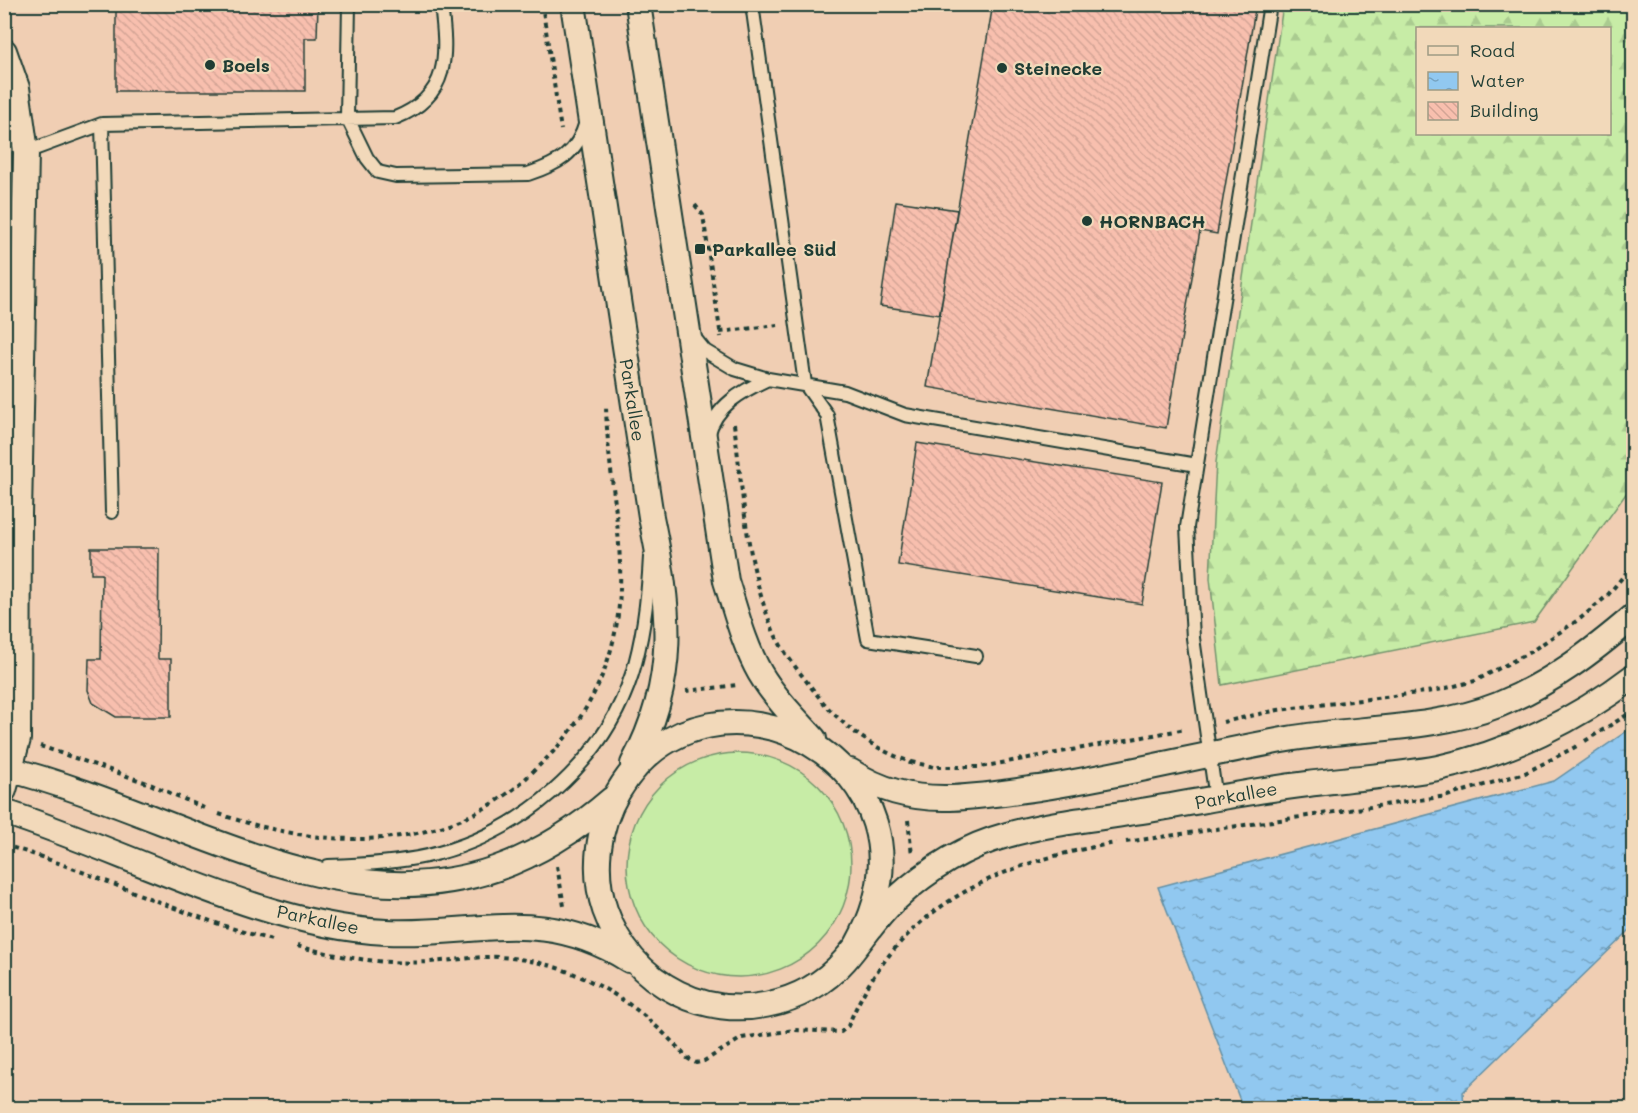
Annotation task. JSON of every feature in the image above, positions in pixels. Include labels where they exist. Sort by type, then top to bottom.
[{"type":"street","name":"Parkallee","points":[[573,4],[651,517],[666,599],[668,649],[662,688],[651,726],[605,819],[599,845],[598,871],[601,897],[609,922],[622,946],[639,966]]},
{"type":"street","name":"Parkallee","points":[[638,4],[726,581],[744,638],[760,673],[783,706],[834,760],[865,799],[873,819],[880,851],[880,884],[876,906],[857,945]]},
{"type":"street","points":[[4,51],[16,88],[26,152],[18,739],[7,776]]},
{"type":"street","name":"Parkallee","points":[[7,776],[122,806],[254,857],[291,868],[369,882],[427,883],[466,878],[494,870],[546,847],[576,829],[618,791],[637,767],[657,749],[689,733],[731,723],[758,724],[784,730],[808,741],[878,787],[906,795],[945,798],[1003,793],[1087,780],[1328,733],[1419,724],[1497,706],[1546,683],[1590,654],[1634,616]]},
{"type":"street","name":"Parkallee","points":[[4,812],[64,831],[237,899],[306,919],[384,932],[415,932],[502,925],[535,926],[592,939],[639,966],[662,985],[681,995],[713,1005],[745,1008],[767,1005],[808,990],[843,963],[891,903],[924,875],[966,850],[1009,834],[1295,785],[1436,768],[1463,762],[1557,724],[1602,699],[1634,675]]},
{"type":"lane","points":[[349,4],[347,117],[367,158],[378,172],[396,176],[528,174],[547,168],[565,157],[579,143],[585,123],[587,99]]},
{"type":"lane","points":[[26,152],[102,124],[347,117],[395,118],[416,110],[433,93],[441,74],[446,48],[441,4]]},
{"type":"lane","points":[[752,4],[805,384],[827,414],[868,639],[976,656]]},
{"type":"lane","points":[[1216,799],[1193,638],[1187,527],[1270,4]]},
{"type":"lane","points":[[102,124],[112,512]]},
{"type":"lane","points":[[687,329],[705,351],[727,366],[768,379],[845,392],[905,416],[1197,465]]},
{"type":"lane","points":[[705,449],[710,426],[731,400],[768,379]]},
{"type":"lane","points":[[254,857],[328,866],[388,863],[429,856],[495,831],[524,814],[552,793],[586,758],[618,708],[631,675],[647,600],[651,517]]},
{"type":"path","points":[[542,4],[565,157]]},
{"type":"path","points":[[692,201],[703,215],[727,366]]},
{"type":"path","points":[[720,332],[795,323]]},
{"type":"path","points":[[731,400],[755,572],[774,631],[789,657],[820,699],[851,729],[876,747],[911,762],[935,767],[980,767],[1204,726],[1278,710],[1434,691],[1475,681],[1530,652],[1581,618],[1606,596],[1634,563]]},
{"type":"path","points":[[216,812],[243,822],[318,838],[380,839],[439,828],[472,815],[508,793],[558,747],[592,700],[607,665],[619,606],[620,569],[606,402]]},
{"type":"path","points":[[662,688],[690,692],[736,687],[789,657]]},
{"type":"path","points":[[607,665],[631,675]]},
{"type":"path","points":[[18,739],[150,783],[207,809]]},
{"type":"path","points":[[292,945],[371,961],[427,962],[500,957],[556,966],[598,983],[638,1010],[687,1058],[696,1063],[704,1061],[742,1038],[794,1030],[841,1032],[848,1026],[872,977],[889,954],[943,903],[912,857],[906,795],[906,778],[911,762]]},
{"type":"path","points":[[4,844],[218,925],[281,942]]},
{"type":"shaded area","points":[[5,5],[1633,5],[1633,1108],[5,1108]]},
{"type":"green space","points":[[1283,5],[1633,5],[1633,484],[1534,622],[1222,685],[1210,578],[1216,462]]},
{"type":"green space","points":[[739,753],[761,755],[782,762],[801,772],[818,786],[832,803],[842,822],[849,843],[851,865],[849,887],[842,908],[832,927],[818,944],[801,958],[782,968],[761,975],[739,977],[717,975],[696,968],[677,958],[660,944],[646,927],[636,908],[629,887],[627,865],[629,843],[636,822],[646,803],[660,786],[677,772],[696,762],[717,755]]},
{"type":"water","points":[[1633,727],[1633,927],[1463,1092],[1464,1108],[1243,1108],[1158,887],[1554,781]]},
{"type":"building","name":"Boels","points":[[116,4],[318,4],[317,38],[305,38],[305,91],[116,91]]},
{"type":"building","name":"HORNBACH","points":[[993,4],[1256,4],[1217,234],[1200,231],[1166,428],[927,387]]},
{"type":"building","points":[[896,201],[957,210],[940,315],[880,306]]},
{"type":"building","points":[[917,443],[1162,482],[1142,604],[898,565]]},
{"type":"building","points":[[91,548],[159,548],[158,659],[171,659],[171,717],[116,717],[93,703],[88,690],[89,659],[101,659],[102,574],[91,574]]},
{"type":"place","name":"Boels","points":[[210,65]]},
{"type":"place","name":"Steinecke","points":[[1002,68]]},
{"type":"place","name":"HORNBACH","points":[[1087,221]]},
{"type":"place","name":"Parkallee Süd","points":[[700,249]]}]
